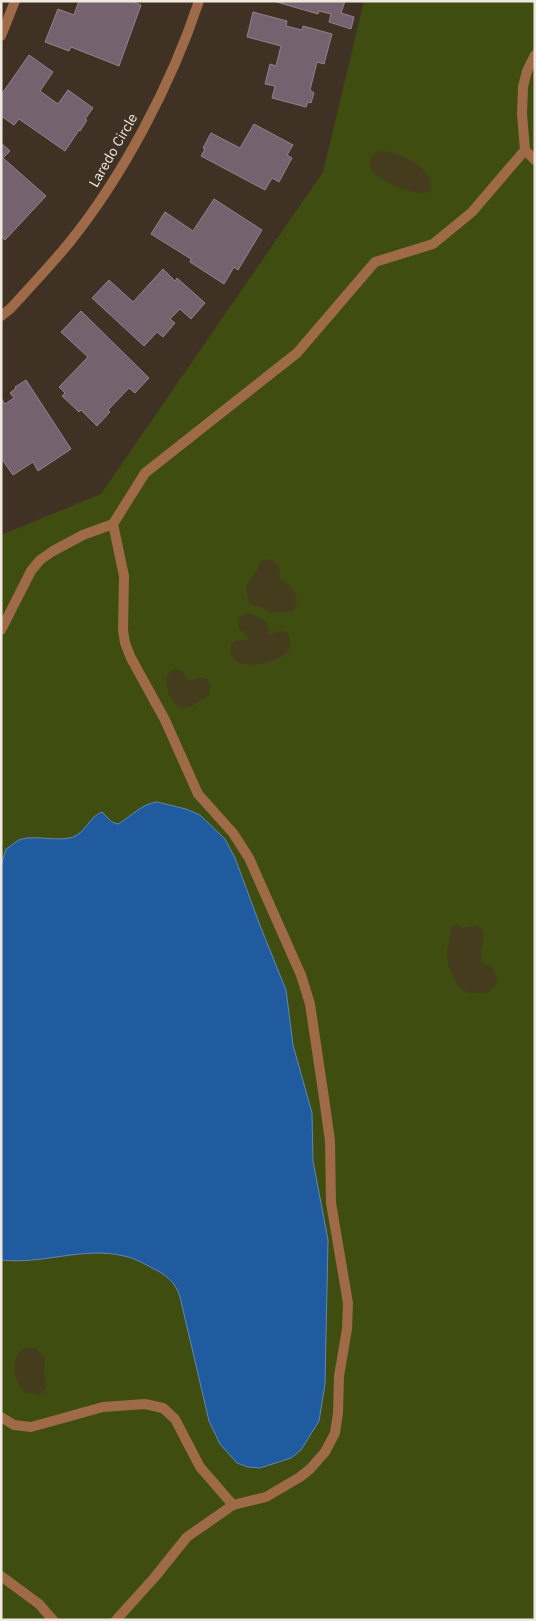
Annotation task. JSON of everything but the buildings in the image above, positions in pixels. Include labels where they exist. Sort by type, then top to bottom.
[{"type":"street","points":[[1,36],[15,1]]},
{"type":"street","name":"Laredo Circle","points":[[1,316],[11,308],[69,242],[116,177],[184,43],[199,1]]},
{"type":"street","points":[[535,55],[527,71],[523,87],[522,114],[525,150],[535,160]]},
{"type":"street","points":[[1,630],[31,570],[40,560],[83,535],[113,524],[146,473],[297,353],[375,262],[432,244],[472,212],[525,150]]},
{"type":"street","points":[[113,524],[124,576],[122,623],[125,643],[141,679],[165,720],[198,794],[233,833],[249,858],[301,975],[311,1010],[326,1113],[330,1141],[331,1203],[348,1303],[347,1330],[338,1384],[338,1413],[335,1433],[325,1452],[300,1477],[266,1497],[233,1505],[187,1537],[154,1578],[116,1620]]},
{"type":"street","points":[[1,1417],[14,1425],[32,1427],[103,1407],[145,1404],[163,1408],[175,1419],[200,1467],[233,1505]]},
{"type":"street","points":[[1,1576],[39,1604],[53,1620]]},
{"type":"green space","points":[[364,1],[535,1],[535,1620],[1,1620],[1,535],[101,494],[323,172]]},
{"type":"sand","points":[[379,151],[396,154],[414,162],[427,174],[431,190],[426,193],[419,193],[402,189],[379,177],[371,169],[370,158]]},
{"type":"sand","points":[[268,559],[279,564],[280,578],[296,596],[296,605],[293,611],[271,613],[249,603],[246,585],[256,572],[260,562]]},
{"type":"sand","points":[[247,613],[253,614],[267,623],[269,635],[280,631],[287,632],[290,646],[283,656],[252,665],[243,664],[235,660],[231,653],[232,643],[236,640],[249,640],[238,626],[239,617]]},
{"type":"sand","points":[[174,669],[181,670],[189,681],[201,677],[207,679],[211,685],[209,695],[187,708],[176,704],[168,692],[167,685],[169,673]]},
{"type":"sand","points":[[456,924],[463,928],[476,925],[482,929],[481,961],[485,965],[491,965],[497,980],[492,990],[482,993],[471,993],[460,988],[455,981],[447,954],[451,928]]},
{"type":"sand","points":[[26,1348],[36,1348],[45,1359],[44,1375],[47,1384],[39,1395],[27,1393],[17,1381],[15,1360],[19,1353]]},
{"type":"water","points":[[157,802],[186,809],[200,815],[225,839],[235,858],[286,990],[293,1045],[312,1113],[313,1161],[328,1240],[325,1384],[319,1421],[301,1450],[291,1458],[260,1468],[248,1467],[237,1463],[220,1444],[209,1421],[180,1297],[176,1287],[166,1276],[135,1259],[109,1254],[93,1253],[32,1260],[1,1260],[1,866],[6,849],[18,841],[27,838],[61,839],[73,837],[102,812],[112,822],[118,824],[141,808]]}]
